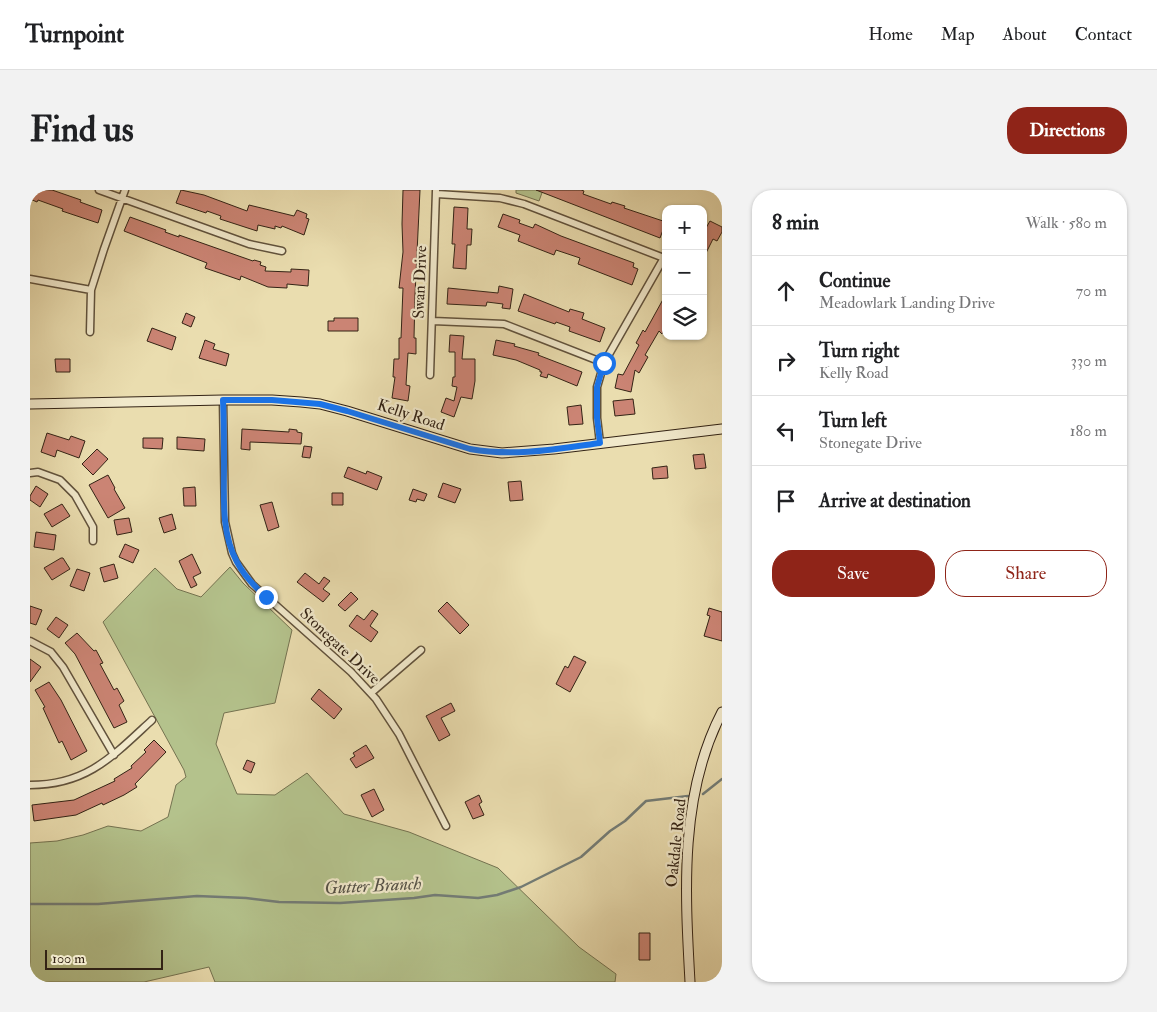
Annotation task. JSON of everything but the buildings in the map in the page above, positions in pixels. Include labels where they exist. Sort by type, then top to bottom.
[{"type":"street","points":[[99,190],[249,244],[282,250]]},
{"type":"street","points":[[90,332],[91,290],[125,190]]},
{"type":"street","points":[[436,192],[500,198],[524,204],[662,256]]},
{"type":"street","name":"Swan Drive","points":[[430,376],[436,192]]},
{"type":"street","points":[[600,443],[597,418],[597,387],[604,363],[662,262]]},
{"type":"street","points":[[30,279],[91,290]]},
{"type":"street","points":[[432,321],[504,324],[604,363]]},
{"type":"street","name":"Stonegate Drive","points":[[223,400],[225,522],[236,562],[252,584],[344,666],[386,711],[446,826]]},
{"type":"street","name":"Kelly Road","points":[[30,404],[272,400],[320,404],[445,442],[490,453],[523,453],[722,429]]},
{"type":"street","points":[[30,472],[38,472],[60,480],[75,495],[94,527],[93,541]]},
{"type":"street","points":[[30,641],[51,652],[63,667],[114,755]]},
{"type":"street","points":[[371,693],[421,650]]},
{"type":"street","name":"Oakdale Road","points":[[690,982],[685,893],[687,854],[693,804],[705,754],[722,712]]},
{"type":"street","points":[[30,785],[50,785],[89,773],[114,755],[152,720]]},
{"type":"green space","points":[[516,190],[543,190],[539,201],[516,193]]},
{"type":"green space","points":[[230,567],[243,583],[292,630],[275,703],[224,713],[216,744],[237,794],[275,795],[307,773],[344,814],[409,832],[498,868],[579,947],[616,974],[615,982],[215,982],[209,967],[144,982],[30,982],[30,843],[57,841],[83,835],[108,826],[141,831],[168,817],[176,785],[186,777],[184,770],[103,622],[155,568],[177,589],[201,597]]},
{"type":"waterway","name":"Gutter Branch","points":[[703,794],[722,779]]},
{"type":"waterway","name":"Gutter Branch","points":[[30,904],[98,904],[197,896],[246,898],[279,902],[340,903],[435,895],[478,898],[497,895],[521,887],[581,857],[646,801],[688,796]]},
{"type":"route","points":[[266,597],[242,572],[232,553],[228,538],[224,501],[223,400],[272,400],[320,404],[470,449],[502,454],[523,453],[600,443],[597,418],[597,387],[604,363]]}]
